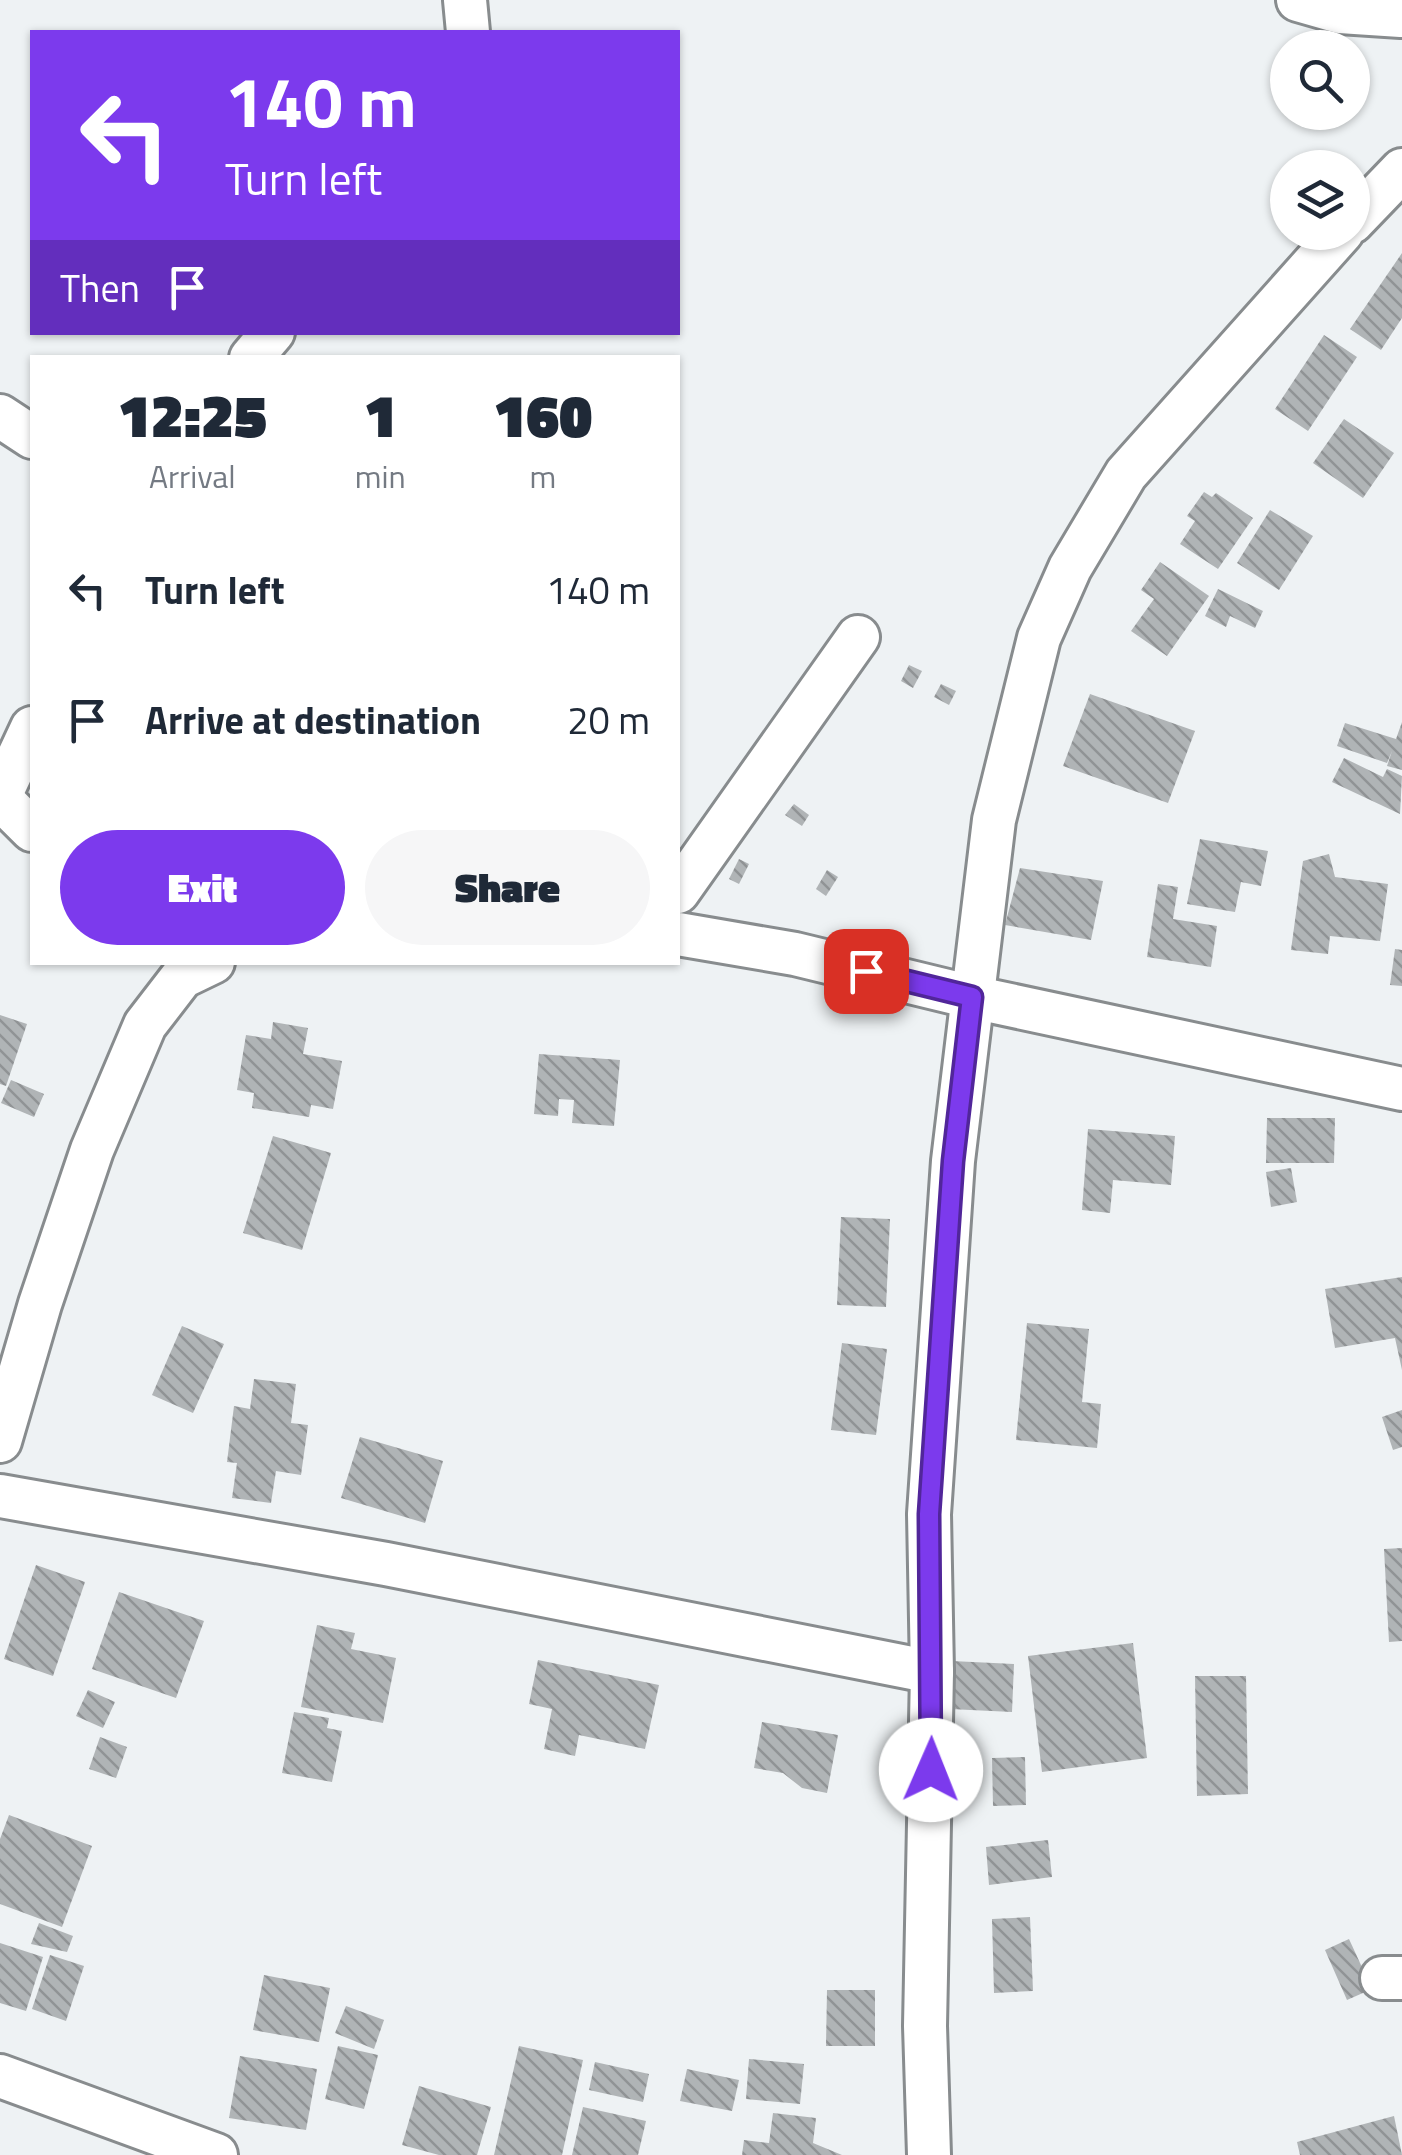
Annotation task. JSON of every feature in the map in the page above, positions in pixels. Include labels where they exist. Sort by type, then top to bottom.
[{"type":"street","points":[[466,0],[468,30]]},
{"type":"street","points":[[1298,0],[1340,12],[1401,16]]},
{"type":"street","points":[[1381,0],[1401,16]]},
{"type":"street","points":[[1370,203],[1402,170]]},
{"type":"street","points":[[930,2155],[925,2026],[932,1672],[929,1514],[939,1336],[972,997],[994,820],[1039,638],[1070,568],[1126,474],[1325,250]]},
{"type":"street","points":[[254,355],[271,335]]},
{"type":"street","points":[[0,416],[30,435]]},
{"type":"street","points":[[680,889],[858,637]]},
{"type":"street","points":[[30,732],[0,797],[30,828]]},
{"type":"street","points":[[680,934],[795,954],[972,997],[1402,1088]]},
{"type":"street","points":[[0,1441],[40,1304],[92,1150],[145,1025],[187,967]]},
{"type":"street","points":[[0,1496],[386,1564],[932,1672]]},
{"type":"street","points":[[0,2076],[216,2155]]},
{"type":"building","points":[[1402,253],[1402,318],[1381,350],[1350,329]]},
{"type":"building","points":[[1324,335],[1357,357],[1308,431],[1275,409]]},
{"type":"building","points":[[1344,419],[1394,453],[1363,498],[1313,463]]},
{"type":"building","points":[[1204,492],[1212,497],[1216,493],[1253,518],[1218,569],[1180,544],[1195,521],[1187,516]]},
{"type":"building","points":[[1270,510],[1313,536],[1279,590],[1237,563]]},
{"type":"building","points":[[1160,562],[1209,596],[1167,656],[1131,631],[1154,599],[1141,590]]},
{"type":"building","points":[[1218,589],[1263,611],[1255,628],[1230,616],[1226,627],[1205,616]]},
{"type":"building","points":[[909,665],[922,671],[913,688],[901,681]]},
{"type":"building","points":[[941,684],[956,691],[949,705],[934,697]]},
{"type":"building","points":[[1090,694],[1195,731],[1168,803],[1063,766]]},
{"type":"building","points":[[1402,722],[1402,770],[1387,766],[1392,751],[1387,763],[1337,746],[1345,723],[1396,739]]},
{"type":"building","points":[[1344,758],[1383,777],[1387,769],[1402,776],[1400,814],[1332,782]]},
{"type":"building","points":[[794,804],[809,815],[802,826],[785,815]]},
{"type":"building","points":[[1200,839],[1268,851],[1261,886],[1241,882],[1235,912],[1187,904]]},
{"type":"building","points":[[1329,854],[1335,877],[1388,884],[1380,941],[1330,936],[1328,954],[1291,950],[1303,861]]},
{"type":"building","points":[[739,859],[749,864],[739,884],[729,879]]},
{"type":"building","points":[[1020,868],[1103,881],[1091,940],[1005,925]]},
{"type":"building","points":[[827,870],[838,877],[826,896],[816,889]]},
{"type":"building","points":[[1158,884],[1178,887],[1173,919],[1217,926],[1211,967],[1147,957]]},
{"type":"building","points":[[1395,949],[1402,950],[1402,986],[1390,985]]},
{"type":"building","points":[[0,1015],[27,1024],[6,1086],[0,1084]]},
{"type":"building","points":[[273,1022],[308,1028],[303,1054],[342,1061],[333,1109],[311,1105],[309,1117],[252,1108],[254,1093],[237,1090],[246,1035],[271,1039]]},
{"type":"building","points":[[539,1054],[620,1060],[614,1126],[572,1123],[574,1100],[559,1099],[558,1116],[534,1114]]},
{"type":"building","points":[[11,1080],[44,1094],[34,1117],[1,1103]]},
{"type":"building","points":[[1267,1118],[1335,1118],[1334,1163],[1266,1163]]},
{"type":"building","points":[[1088,1129],[1175,1136],[1171,1185],[1113,1180],[1110,1213],[1082,1210]]},
{"type":"building","points":[[273,1136],[331,1153],[302,1250],[243,1233]]},
{"type":"building","points":[[1291,1168],[1297,1202],[1271,1207],[1266,1172]]},
{"type":"building","points":[[841,1217],[890,1219],[886,1307],[837,1305]]},
{"type":"building","points":[[1402,1277],[1402,1370],[1395,1338],[1335,1348],[1325,1289]]},
{"type":"building","points":[[1027,1323],[1089,1329],[1082,1402],[1101,1404],[1097,1448],[1016,1440]]},
{"type":"building","points":[[182,1326],[224,1344],[193,1413],[152,1395]]},
{"type":"building","points":[[842,1343],[887,1349],[876,1435],[831,1430]]},
{"type":"building","points":[[254,1379],[296,1384],[291,1423],[308,1425],[301,1475],[276,1471],[271,1503],[232,1498],[237,1463],[227,1462],[234,1406],[250,1409]]},
{"type":"building","points":[[1402,1410],[1402,1447],[1393,1450],[1382,1417]]},
{"type":"building","points":[[360,1437],[443,1461],[425,1523],[341,1498]]},
{"type":"building","points":[[1402,1548],[1402,1641],[1389,1642],[1384,1549]]},
{"type":"building","points":[[36,1565],[85,1582],[53,1676],[4,1659]]},
{"type":"building","points":[[119,1592],[204,1621],[176,1698],[92,1669]]},
{"type":"building","points":[[317,1625],[355,1633],[351,1649],[396,1658],[383,1723],[301,1707]]},
{"type":"building","points":[[1133,1643],[1147,1758],[1042,1772],[1028,1656]]},
{"type":"building","points":[[538,1660],[659,1685],[645,1749],[579,1735],[575,1756],[544,1749],[552,1709],[529,1704]]},
{"type":"building","points":[[952,1661],[1014,1664],[1012,1712],[950,1709]]},
{"type":"building","points":[[1195,1676],[1246,1676],[1248,1794],[1197,1796]]},
{"type":"building","points":[[88,1690],[115,1702],[103,1728],[76,1716]]},
{"type":"building","points":[[294,1712],[329,1718],[327,1728],[342,1731],[332,1782],[282,1773]]},
{"type":"building","points":[[762,1722],[838,1735],[827,1793],[802,1788],[783,1773],[754,1768]]},
{"type":"building","points":[[100,1737],[127,1747],[116,1778],[89,1769]]},
{"type":"building","points":[[1025,1757],[1026,1805],[993,1806],[992,1758]]},
{"type":"building","points":[[9,1815],[92,1846],[62,1927],[0,1904],[0,1839]]},
{"type":"building","points":[[1048,1840],[1052,1877],[989,1885],[986,1847]]},
{"type":"building","points":[[1030,1917],[1033,1991],[994,1993],[992,1919]]},
{"type":"building","points":[[39,1923],[73,1936],[67,1952],[31,1944]]},
{"type":"building","points":[[1349,1939],[1372,1989],[1347,2000],[1325,1950]]},
{"type":"building","points":[[0,1943],[43,1957],[26,2011],[0,2003]]},
{"type":"building","points":[[50,1955],[84,1966],[66,2021],[32,2009]]},
{"type":"building","points":[[264,1975],[330,1988],[319,2042],[253,2030]]},
{"type":"building","points":[[827,1990],[875,1990],[875,2046],[826,2046]]},
{"type":"building","points":[[346,2006],[384,2020],[374,2049],[335,2033]]},
{"type":"building","points":[[338,2046],[378,2055],[364,2109],[325,2099]]},
{"type":"building","points":[[519,2046],[583,2060],[562,2155],[494,2155]]},
{"type":"building","points":[[240,2056],[317,2069],[306,2130],[229,2118]]},
{"type":"building","points":[[749,2059],[804,2064],[800,2104],[746,2099]]},
{"type":"building","points":[[595,2062],[649,2074],[643,2102],[589,2090]]},
{"type":"building","points":[[687,2069],[739,2080],[732,2111],[680,2101]]},
{"type":"building","points":[[419,2086],[491,2107],[477,2155],[439,2155],[402,2145]]},
{"type":"building","points":[[583,2107],[646,2121],[638,2155],[572,2155]]},
{"type":"building","points":[[773,2113],[816,2118],[813,2143],[842,2155],[742,2155],[744,2140],[769,2143]]},
{"type":"building","points":[[1394,2116],[1402,2155],[1300,2155],[1297,2142]]},
{"type":"route","points":[[866,971],[972,997],[940,1316],[929,1514],[931,1770]]}]
